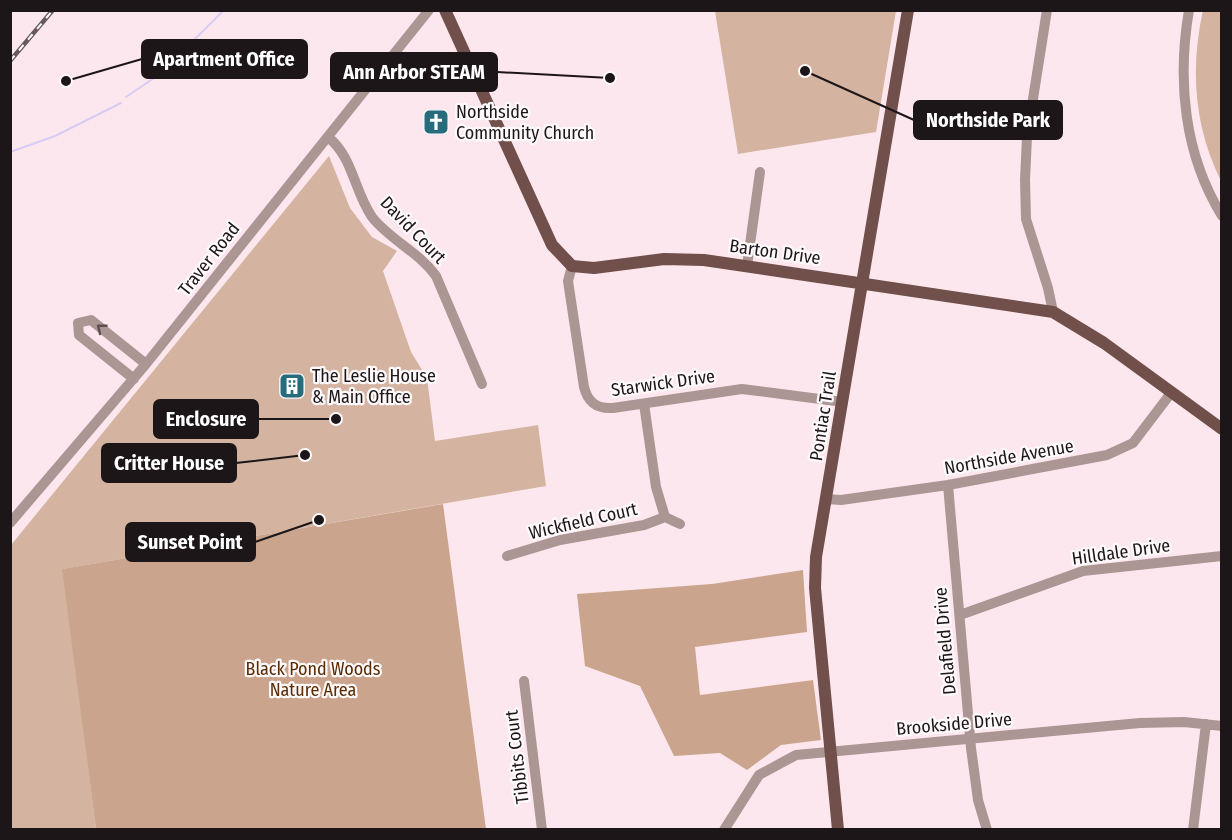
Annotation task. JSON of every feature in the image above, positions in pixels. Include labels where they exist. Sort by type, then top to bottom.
[{"type":"main road","points":[[445,10],[552,245],[572,266]]},
{"type":"main road","name":"Pontiac Trail","points":[[838,830],[815,573],[908,10]]},
{"type":"main road","name":"Barton Drive","points":[[572,266],[594,268],[683,258],[1053,312],[1104,343],[1221,429]]},
{"type":"street","name":"Traver Road","points":[[10,523],[134,380],[429,10]]},
{"type":"street","points":[[1047,10],[1027,137],[1025,180],[1026,219],[1048,288],[1053,312]]},
{"type":"street","points":[[1189,10],[1183,54],[1187,125],[1194,156],[1221,216]]},
{"type":"street","name":"David Court","points":[[328,137],[343,151],[356,186],[372,215],[427,263],[436,276],[482,384]]},
{"type":"street","points":[[747,266],[760,172]]},
{"type":"street","name":"Starwick Drive","points":[[572,266],[568,281],[586,396],[592,403],[602,408],[742,389],[843,402]]},
{"type":"street","points":[[134,380],[79,335],[78,323],[91,320],[146,364]]},
{"type":"street","name":"Northside Avenue","points":[[826,499],[841,500],[948,485],[1073,462],[1123,449],[1143,432],[1171,393]]},
{"type":"street","name":"Wickfield Court","points":[[644,404],[656,487],[665,517]]},
{"type":"street","name":"Delafield Drive","points":[[948,485],[970,740],[978,800],[987,830]]},
{"type":"street","name":"Wickfield Court","points":[[507,556],[560,540],[644,525],[665,517],[680,524]]},
{"type":"street","name":"Hilldale Drive","points":[[960,615],[1083,571],[1221,556]]},
{"type":"street","name":"Tibbits Court","points":[[524,681],[542,830]]},
{"type":"street","name":"Brookside Drive","points":[[724,830],[750,785],[764,770],[795,755],[1140,723],[1221,726]]},
{"type":"street","points":[[1193,830],[1206,724]]},
{"type":"shaded area","points":[[1203,10],[1221,11],[1221,181],[1205,140],[1197,97],[1197,54]]},
{"type":"shaded area","points":[[715,11],[896,11],[876,132],[738,154]]},
{"type":"shaded area","points":[[329,156],[350,208],[372,237],[397,251],[383,271],[411,352],[427,378],[435,441],[538,425],[546,486],[63,569],[96,829],[11,830],[11,545]]},
{"type":"green space","name":"Black Pond Woods Nature Area","points":[[443,504],[486,829],[96,829],[62,569]]},
{"type":"green space","points":[[803,570],[807,632],[695,647],[700,695],[813,680],[821,740],[781,745],[747,770],[720,753],[674,756],[640,686],[585,666],[577,594],[712,584]]},
{"type":"waterway","points":[[126,97],[160,74],[224,10]]},
{"type":"waterway","points":[[10,152],[55,136],[121,103]]},
{"type":"railway","points":[[10,61],[53,10]]},
{"type":"place","name":"Northside Park","points":[[805,71]]},
{"type":"place","name":"Ann Arbor STEAM","points":[[610,78]]},
{"type":"place","name":"Apartment Office","points":[[66,81]]},
{"type":"place","name":"Northside Community Church","points":[[436,122]]},
{"type":"place","name":"The Leslie House & Main Office","points":[[292,386]]},
{"type":"place","name":"Enclosure","points":[[336,419]]},
{"type":"place","name":"Critter House","points":[[305,455]]},
{"type":"place","name":"Sunset Point","points":[[319,520]]}]
